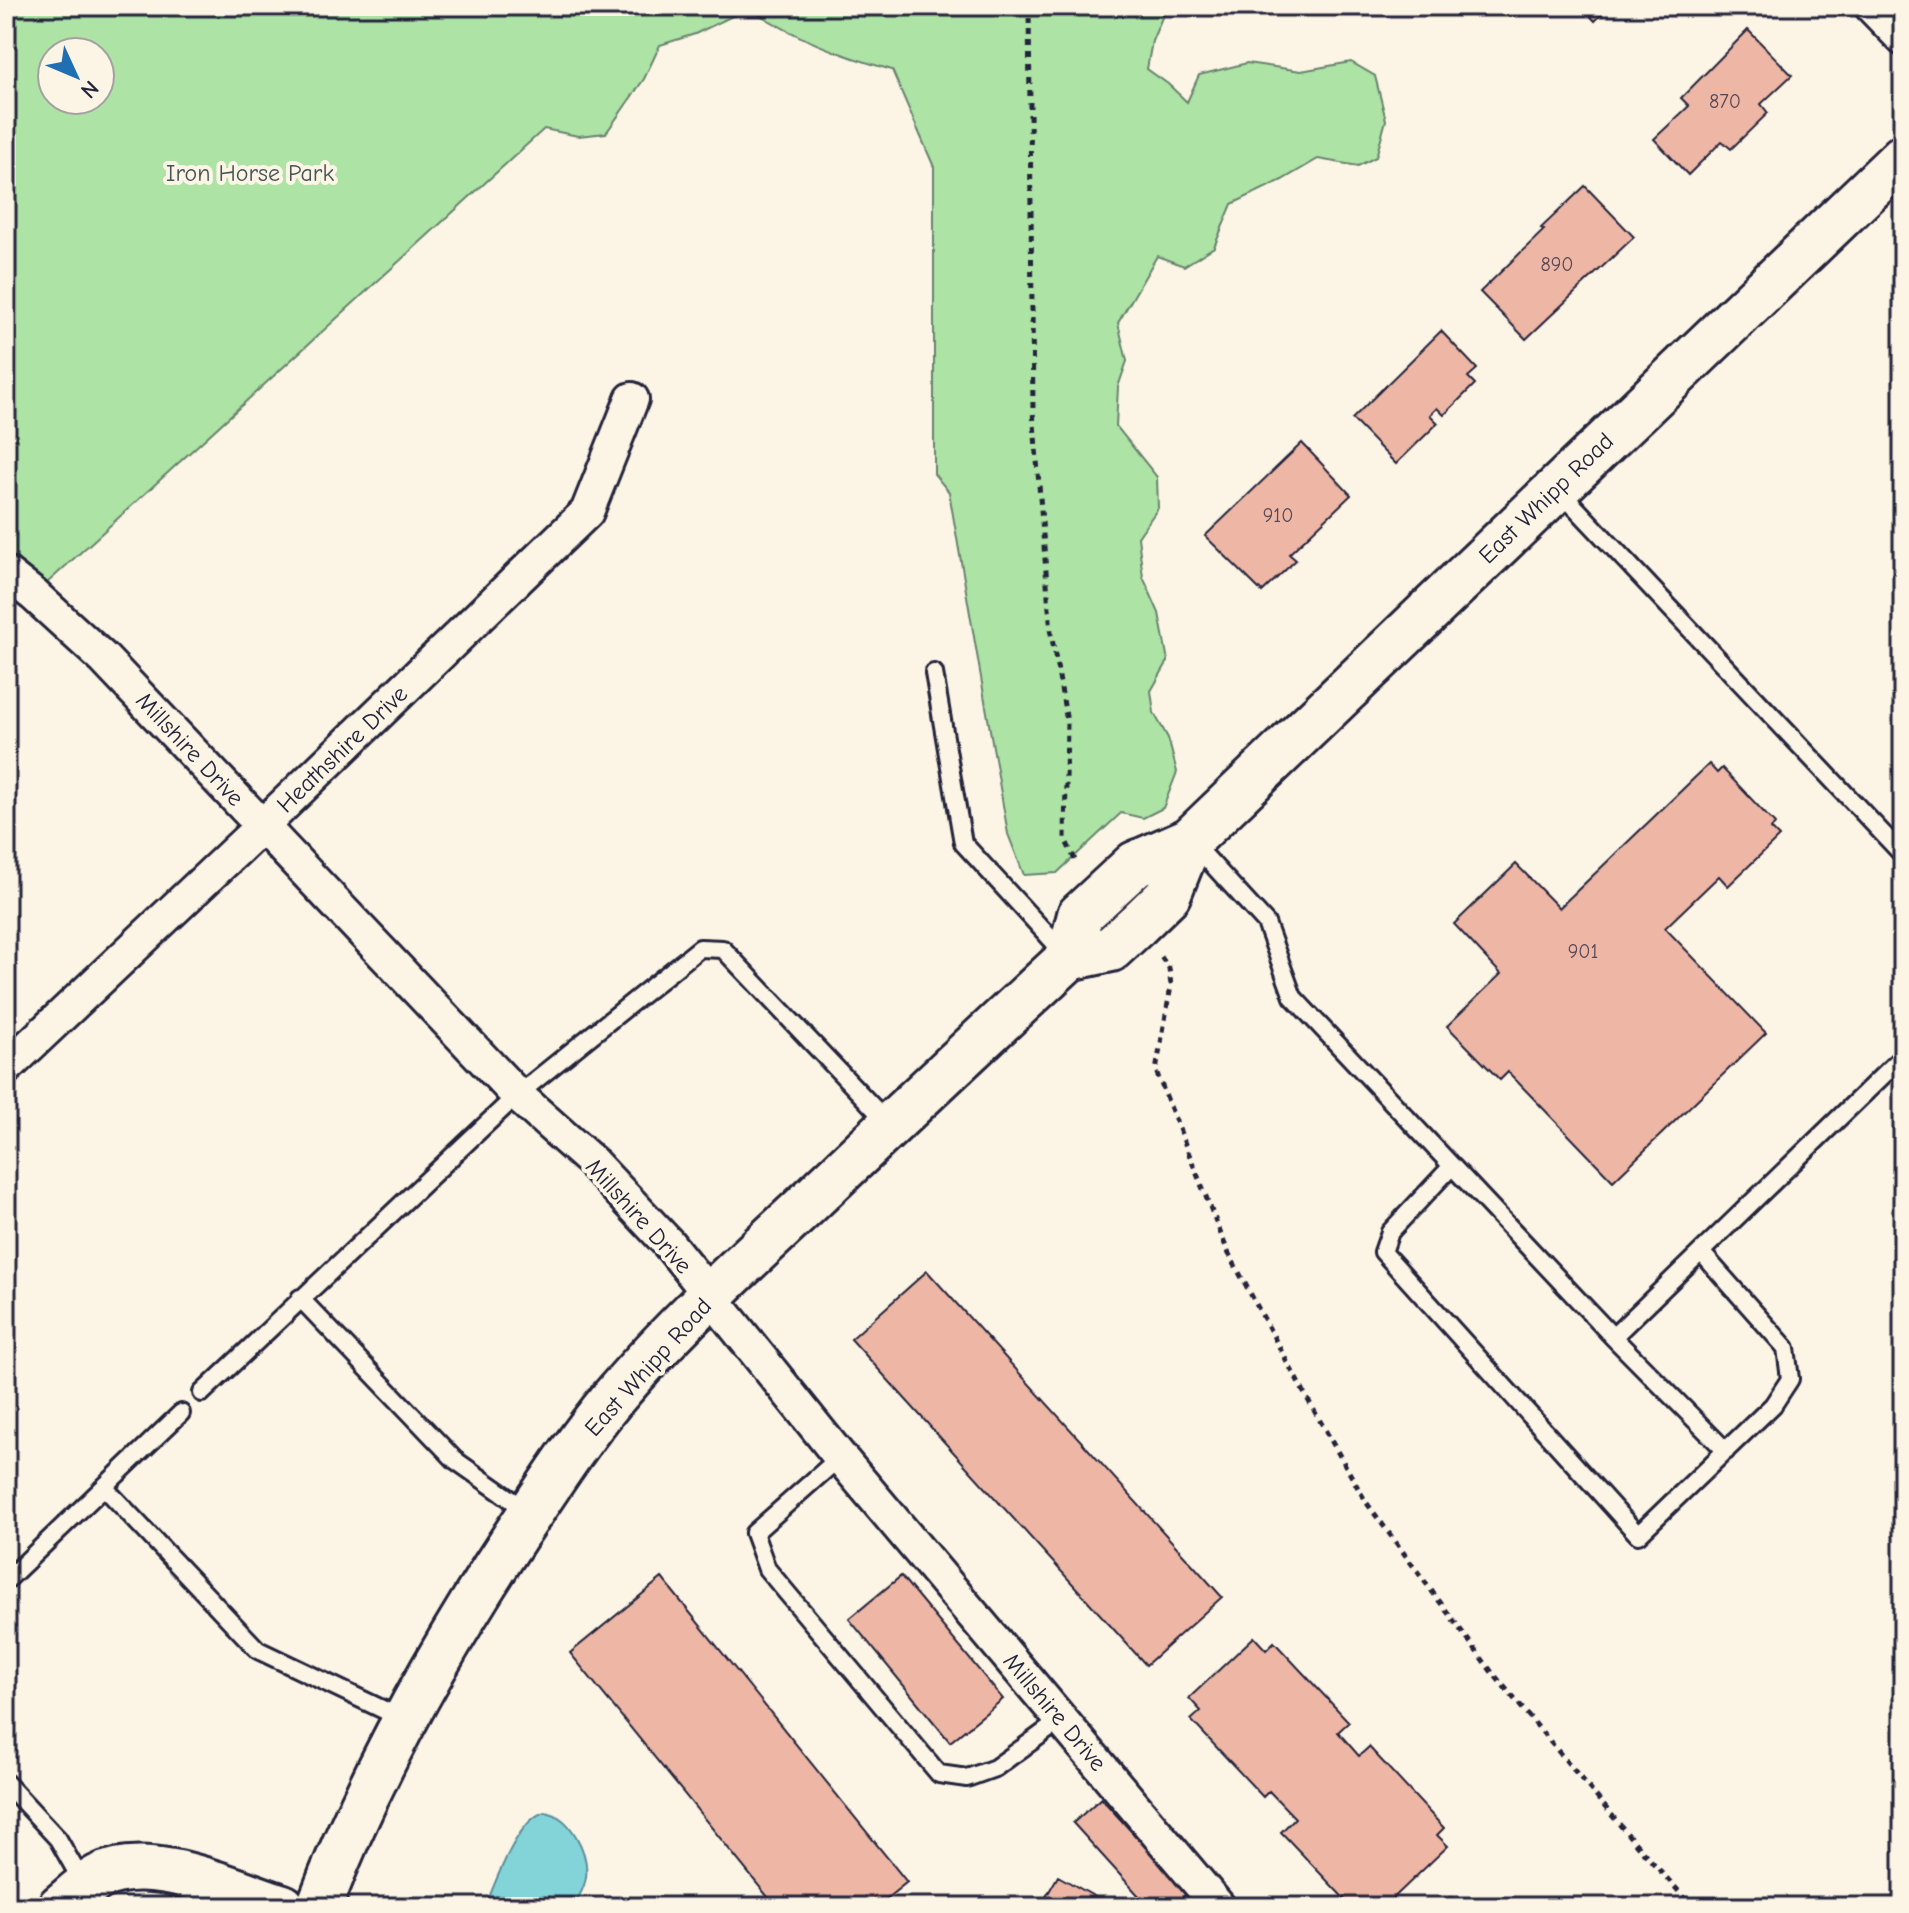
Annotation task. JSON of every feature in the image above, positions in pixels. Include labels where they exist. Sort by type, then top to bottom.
[{"type":"main road","name":"East Whipp Road","points":[[319,1907],[338,1856],[460,1619],[613,1398],[666,1339],[1069,958],[1111,949],[1137,925],[1168,895],[1190,840],[1903,157]]},
{"type":"main road","points":[[72,1897],[116,1871],[145,1868],[175,1872],[283,1907]]},
{"type":"street","points":[[1871,6],[1903,39]]},
{"type":"street","name":"Heathshire Drive","points":[[6,1068],[587,512],[632,399]]},
{"type":"street","name":"Millshire Drive","points":[[6,573],[104,659],[517,1095],[591,1161],[668,1243],[840,1457],[1219,1907]]},
{"type":"lane","points":[[1557,488],[1903,855]]},
{"type":"lane","points":[[934,673],[963,843],[1069,958]]},
{"type":"lane","points":[[1190,840],[1266,923],[1293,997],[1613,1337],[1726,1451]]},
{"type":"lane","points":[[202,1393],[517,1095],[700,948],[723,949],[890,1125]]},
{"type":"lane","points":[[1613,1337],[1903,1056]]},
{"type":"lane","points":[[1452,1166],[1390,1232],[1383,1252],[1638,1535],[1773,1405],[1790,1379],[1786,1348],[1701,1252]]},
{"type":"lane","points":[[300,1298],[455,1460],[531,1513]]},
{"type":"lane","points":[[6,1581],[181,1413]]},
{"type":"lane","points":[[840,1457],[754,1533],[767,1569],[939,1774],[967,1778],[995,1768],[1061,1720]]},
{"type":"lane","points":[[104,1487],[258,1650],[406,1720]]},
{"type":"lane","points":[[6,1783],[58,1839],[72,1897]]},
{"type":"path","points":[[1029,6],[1033,411],[1051,633],[1067,722],[1065,839],[1074,860]]},
{"type":"path","points":[[1167,965],[1171,986],[1156,1071],[1228,1252],[1298,1382],[1366,1502],[1491,1671],[1693,1907]]},
{"type":"green space","name":"Iron Horse Park","points":[[6,6],[1189,6],[1163,15],[1152,41],[1147,69],[1187,102],[1199,75],[1247,63],[1301,71],[1351,62],[1375,76],[1386,120],[1376,157],[1358,166],[1318,159],[1232,204],[1214,247],[1184,266],[1157,256],[1118,323],[1127,361],[1118,387],[1116,426],[1157,477],[1158,508],[1138,537],[1143,577],[1159,613],[1168,661],[1151,691],[1154,713],[1168,738],[1177,772],[1163,808],[1143,818],[1121,813],[1057,873],[1024,875],[1008,834],[949,492],[934,474],[934,167],[892,70],[818,45],[749,8],[695,34],[660,45],[644,79],[606,133],[578,136],[544,129],[34,595],[6,573]]},
{"type":"water","points":[[545,1812],[563,1820],[576,1837],[585,1857],[585,1881],[574,1907],[485,1907],[501,1868],[525,1826]]},
{"type":"building","points":[[1581,6],[1610,6],[1595,21]]},
{"type":"building","points":[[1748,30],[1792,75],[1761,104],[1768,113],[1731,149],[1722,141],[1688,175],[1654,139],[1689,106],[1681,98]]},
{"type":"building","points":[[1585,186],[1634,237],[1526,339],[1480,292]]},
{"type":"building","points":[[1441,331],[1477,369],[1468,377],[1475,384],[1444,415],[1437,408],[1430,415],[1438,423],[1396,464],[1352,419]]},
{"type":"building","points":[[1302,443],[1351,495],[1289,554],[1296,560],[1262,592],[1205,536]]},
{"type":"building","points":[[1709,764],[1717,773],[1722,768],[1775,824],[1771,829],[1779,837],[1728,886],[1719,876],[1665,928],[1766,1033],[1613,1181],[1508,1072],[1500,1080],[1447,1026],[1501,974],[1454,924],[1516,864],[1559,908]]},
{"type":"building","points":[[927,1271],[1222,1597],[1146,1665],[851,1339]]},
{"type":"building","points":[[901,1576],[1003,1699],[950,1742],[849,1619]]},
{"type":"building","points":[[662,1578],[907,1882],[876,1907],[776,1907],[570,1653]]},
{"type":"building","points":[[1254,1637],[1266,1650],[1274,1642],[1349,1722],[1338,1732],[1359,1756],[1369,1747],[1444,1828],[1437,1835],[1448,1846],[1384,1907],[1375,1907],[1369,1901],[1362,1907],[1352,1907],[1281,1832],[1295,1818],[1269,1791],[1263,1797],[1191,1720],[1201,1711],[1189,1698]]},
{"type":"building","points":[[1101,1798],[1187,1893],[1172,1907],[1149,1907],[1073,1823]]},
{"type":"building","points":[[1058,1876],[1113,1907],[1040,1907]]},
{"type":"building","points":[[1450,1897],[1489,1907],[1447,1907]]}]
